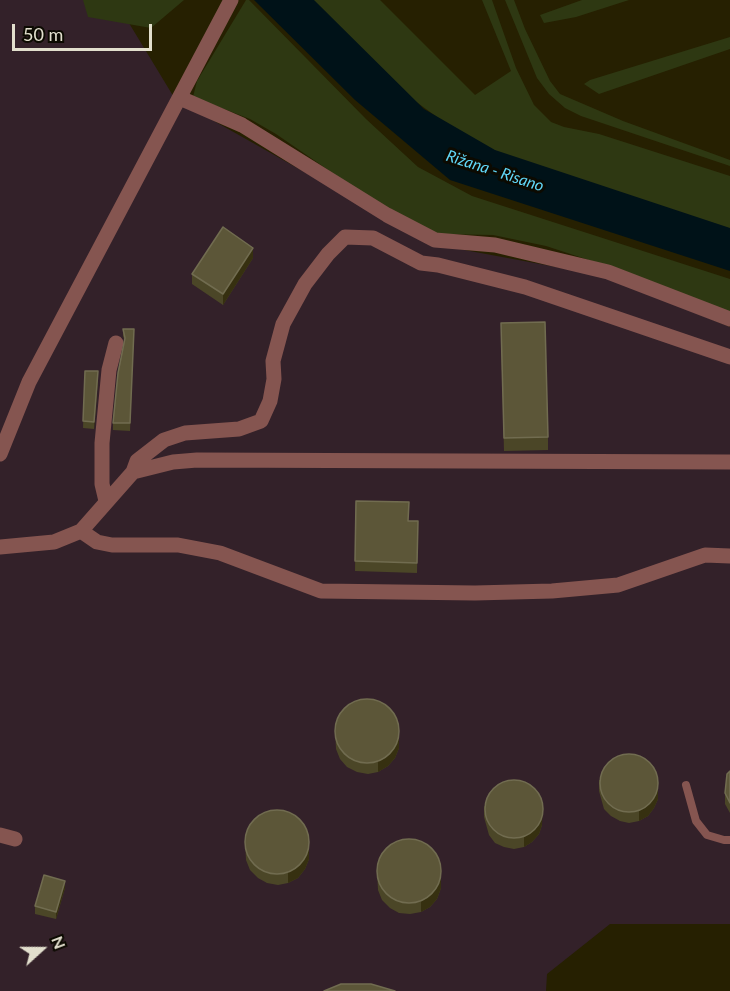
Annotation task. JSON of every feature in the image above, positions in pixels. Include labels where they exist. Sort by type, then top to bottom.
[{"type":"street","points":[[0,454],[29,382],[231,0]]},
{"type":"street","points":[[180,98],[242,125],[387,215],[435,240],[495,245],[608,272],[730,319]]},
{"type":"street","points":[[0,547],[54,542],[81,531],[118,486],[133,472],[137,461],[164,440],[185,433],[239,429],[261,421],[270,401],[274,379],[273,361],[283,324],[305,284],[328,254],[345,237],[373,238],[421,263],[438,265],[525,287],[730,357]]},
{"type":"street","points":[[106,501],[102,484],[102,463],[109,370],[116,344]]},
{"type":"street","points":[[133,472],[173,462],[197,460],[730,462]]},
{"type":"street","points":[[81,531],[97,542],[112,545],[178,545],[220,553],[321,591],[475,593],[552,591],[618,585],[705,555],[730,556]]},
{"type":"lane","points":[[686,786],[696,820],[707,836],[730,840]]},
{"type":"shaded area","points":[[0,0],[115,0],[175,99],[432,244],[605,276],[730,327],[730,924],[610,924],[547,974],[546,991],[0,991]]},
{"type":"green space","points":[[83,0],[184,0],[151,28],[88,17]]},
{"type":"green space","points":[[246,0],[249,0],[366,119],[418,167],[472,196],[730,279],[730,313],[604,265],[546,246],[493,235],[425,232],[276,134],[250,119],[193,97],[197,81]]},
{"type":"green space","points":[[309,0],[380,0],[475,95],[511,71],[482,0],[492,0],[516,68],[534,105],[551,122],[599,134],[730,176],[730,232],[592,191],[467,139],[385,79]]},
{"type":"green space","points":[[505,0],[514,0],[550,81],[560,94],[623,121],[730,160],[730,166],[581,116],[565,108],[549,94],[537,78]]},
{"type":"green space","points":[[582,0],[629,0],[576,17],[544,23],[540,15]]},
{"type":"green space","points":[[730,37],[730,49],[599,94],[584,84],[590,80]]},
{"type":"water","name":"Rižana - Risano","points":[[254,0],[314,0],[424,109],[495,150],[730,228],[730,271],[450,180],[355,100]]},
{"type":"building","points":[[223,227],[253,248],[223,294],[192,274]]},
{"type":"building","points":[[545,322],[548,437],[504,438],[501,323]]},
{"type":"building","points":[[123,329],[134,329],[130,423],[113,423],[118,373],[125,338]]},
{"type":"building","points":[[85,371],[98,371],[94,422],[83,421]]},
{"type":"building","points":[[356,501],[409,502],[408,521],[418,521],[417,563],[355,561]]},
{"type":"building","points":[[367,699],[379,701],[390,708],[397,719],[399,731],[397,743],[390,754],[379,761],[367,763],[355,761],[344,754],[337,743],[335,731],[337,719],[344,708],[355,701]]},
{"type":"building","points":[[623,754],[635,754],[650,762],[658,777],[658,789],[650,804],[635,812],[623,812],[608,804],[600,789],[600,777],[608,762]]},
{"type":"building","points":[[730,771],[730,803],[725,793],[727,774]]},
{"type":"building","points":[[514,780],[525,782],[535,788],[541,798],[543,809],[541,820],[535,830],[525,836],[514,838],[503,836],[493,830],[487,820],[485,809],[487,798],[493,788],[503,782]]},
{"type":"building","points":[[277,810],[289,812],[300,819],[307,830],[309,842],[307,854],[300,865],[289,872],[277,874],[265,872],[254,865],[247,854],[245,842],[247,830],[254,819],[265,812]]},
{"type":"building","points":[[409,839],[421,841],[432,848],[439,859],[441,871],[439,883],[432,894],[421,901],[409,903],[397,901],[386,894],[379,883],[377,871],[379,859],[386,848],[397,841]]},
{"type":"building","points":[[44,875],[65,881],[56,912],[35,906]]},
{"type":"building","points":[[341,984],[371,984],[395,991],[324,991]]}]
